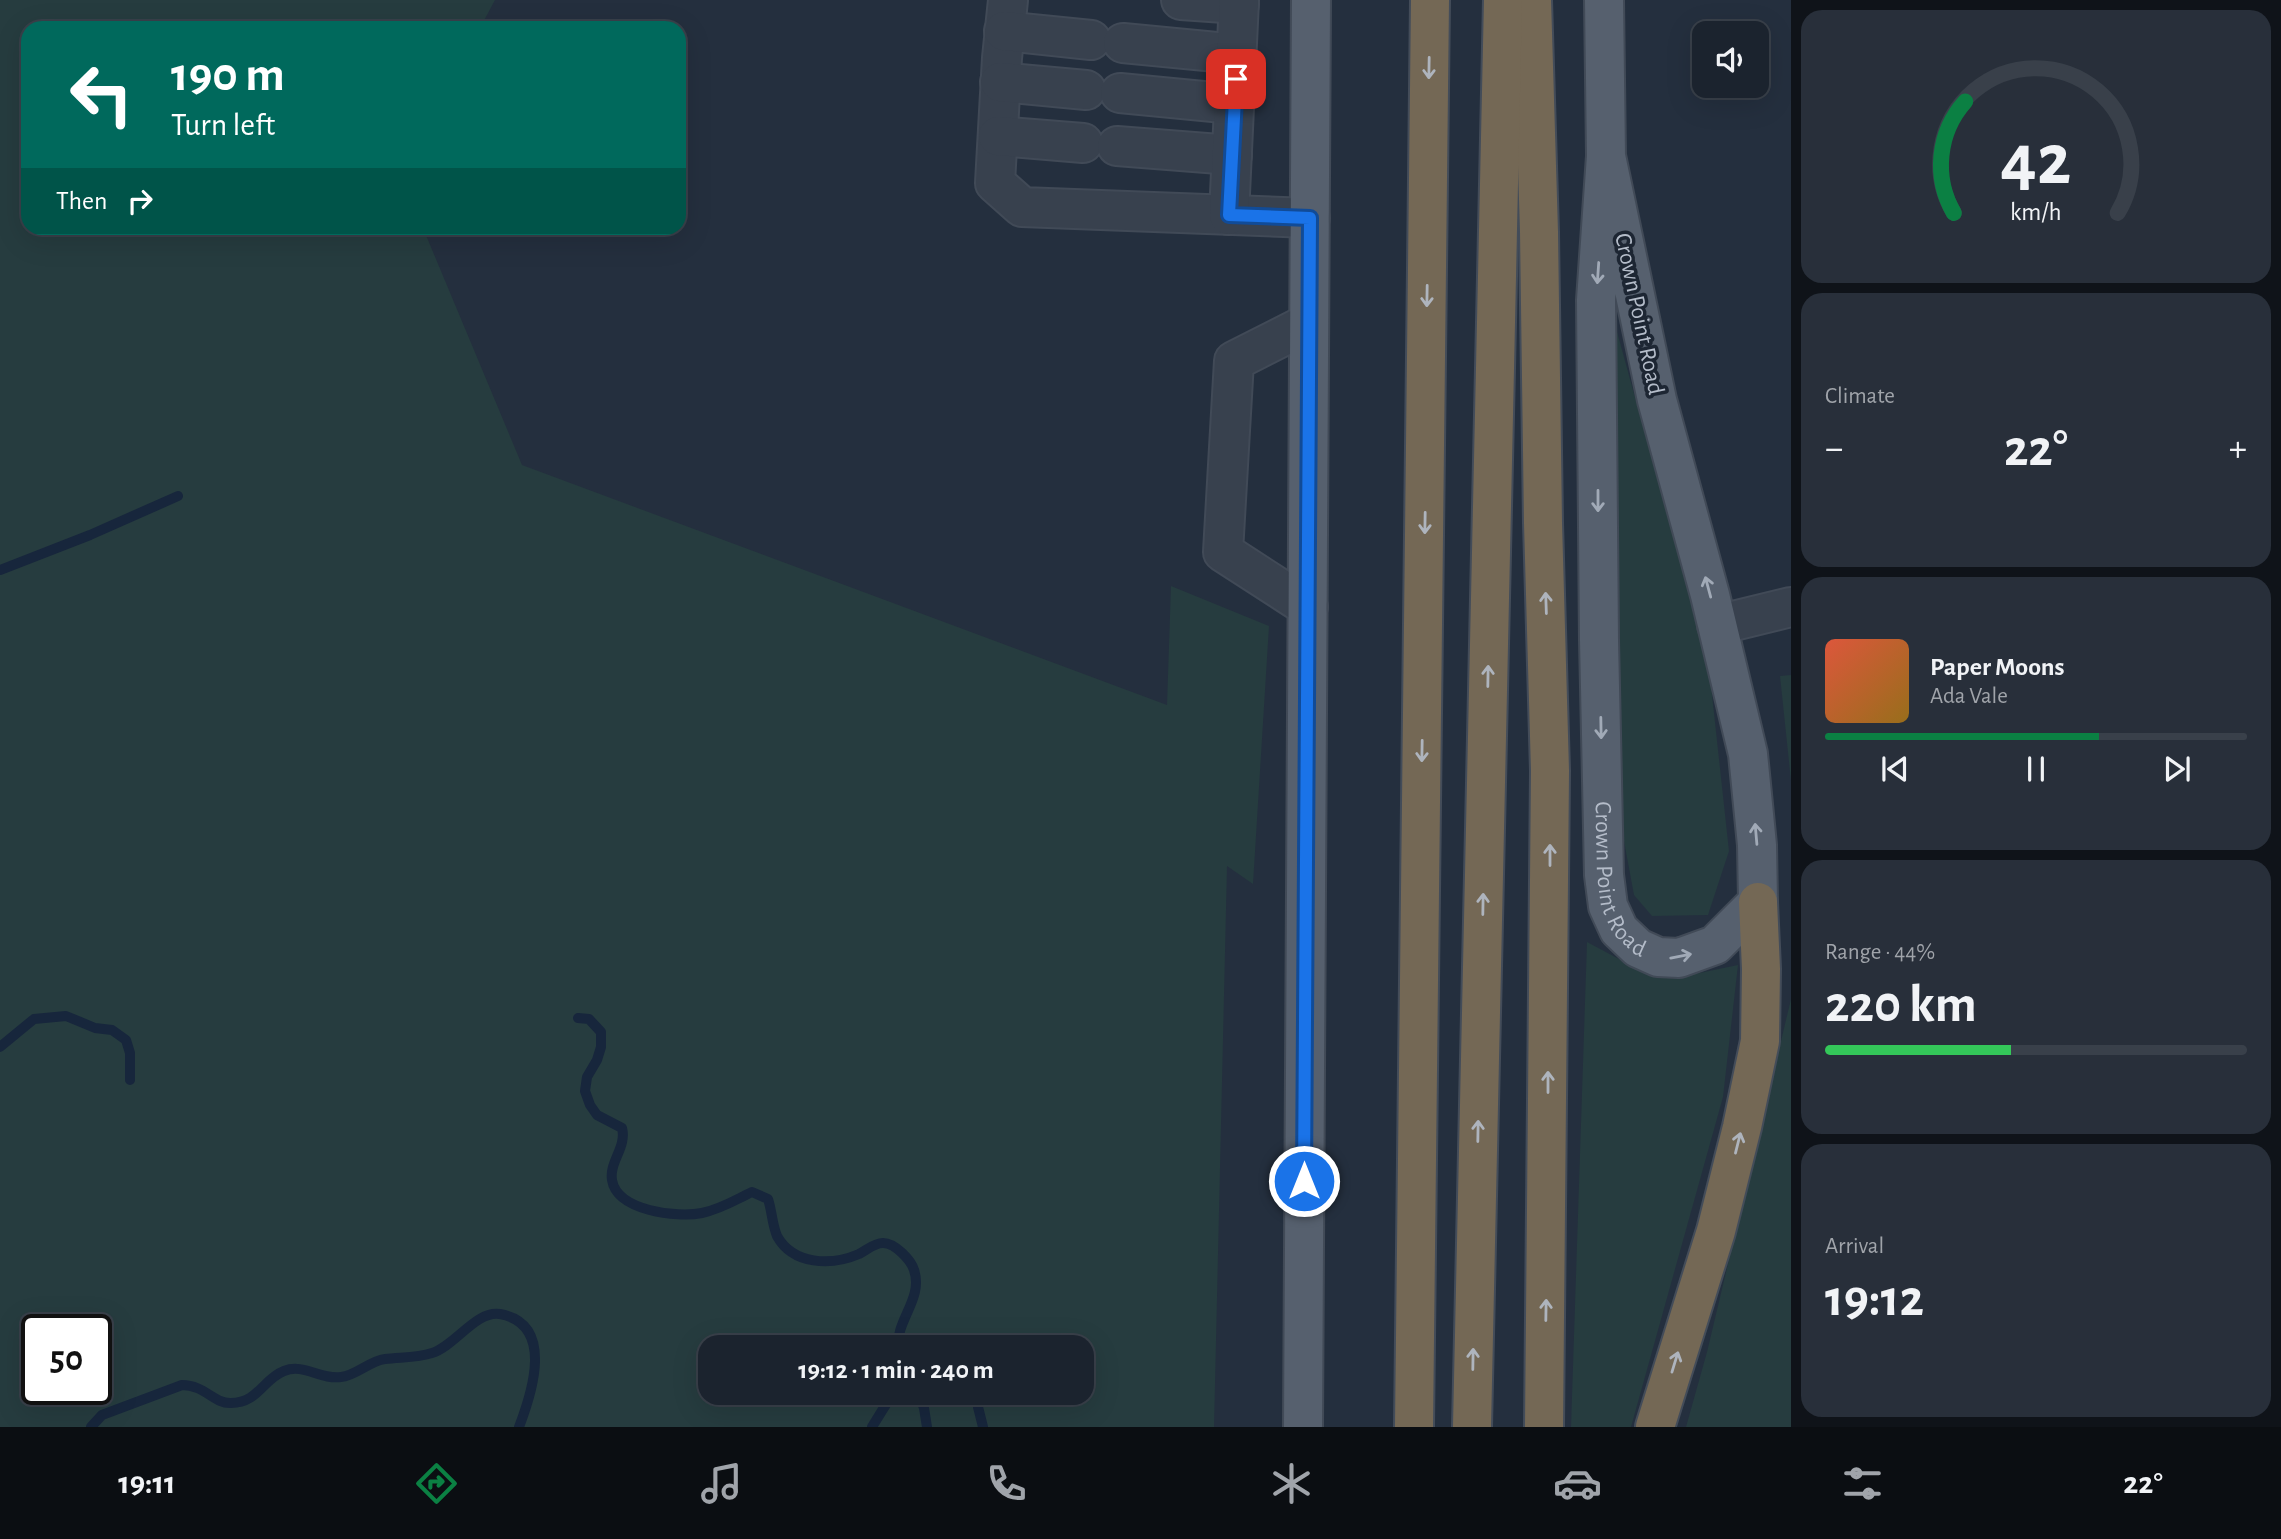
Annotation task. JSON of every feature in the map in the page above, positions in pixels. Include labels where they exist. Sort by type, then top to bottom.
[{"type":"highway","points":[[1414,1427],[1430,0]]},
{"type":"highway","points":[[1472,1427],[1503,0]]},
{"type":"highway","points":[[1532,0],[1550,771],[1544,1427]]},
{"type":"highway","points":[[1655,1427],[1716,1231],[1760,1041],[1758,902]]},
{"type":"main road","points":[[1303,1427],[1311,0]]},
{"type":"main road","name":"Crown Point Road","points":[[1604,0],[1606,156],[1596,300],[1604,875],[1608,906],[1619,930],[1638,948],[1658,957],[1679,958],[1715,945],[1758,902],[1757,845],[1748,754],[1657,400],[1606,156]]},
{"type":"lane","points":[[1181,0],[1239,2],[1229,215]]},
{"type":"lane","points":[[1237,54],[1107,42],[1006,16],[995,183],[1022,207],[1310,218]]},
{"type":"lane","points":[[1000,82],[1234,104]]},
{"type":"lane","points":[[998,136],[1232,155]]},
{"type":"lane","points":[[1308,607],[1223,552],[1234,360],[1309,323]]},
{"type":"lane","points":[[1717,625],[1791,607]]},
{"type":"green space","points":[[0,0],[495,0],[484,21],[21,21],[21,235],[426,235],[522,465],[1167,705],[1171,586],[1269,626],[1253,884],[1227,866],[1214,1427],[0,1427]]},
{"type":"green space","points":[[1616,328],[1709,667],[1729,851],[1708,915],[1652,916],[1634,895],[1621,825]]},
{"type":"green space","points":[[1791,675],[1791,781],[1780,676]]},
{"type":"green space","points":[[1587,942],[1634,967],[1685,976],[1738,965],[1723,1097],[1631,1427],[1571,1427]]},
{"type":"green space","points":[[1791,999],[1791,1427],[1686,1427],[1707,1352]]},
{"type":"waterway","points":[[0,570],[90,535],[178,496]]},
{"type":"waterway","points":[[0,1047],[34,1019],[66,1016],[95,1028],[112,1030],[126,1040],[130,1053],[130,1080]]},
{"type":"waterway","points":[[578,1018],[589,1019],[601,1032],[601,1047],[587,1077],[585,1091],[597,1115],[622,1128],[622,1142],[612,1173],[616,1191],[636,1205],[678,1214],[709,1211],[752,1192],[768,1199],[777,1236],[784,1246],[803,1258],[837,1260],[859,1254],[880,1243],[892,1246],[910,1262],[916,1281],[900,1335]]},
{"type":"waterway","points":[[91,1427],[102,1415],[182,1385],[197,1388],[225,1403],[240,1402],[254,1395],[277,1375],[291,1369],[341,1377],[379,1360],[426,1355],[441,1349],[482,1317],[491,1314],[517,1320],[528,1331],[534,1345],[533,1379],[519,1427]]},
{"type":"waterway","points":[[872,1427],[886,1405]]},
{"type":"waterway","points":[[923,1405],[927,1427]]},
{"type":"waterway","points":[[978,1405],[983,1427]]},
{"type":"route","points":[[1236,79],[1229,215],[1310,218],[1304,1181]]}]
